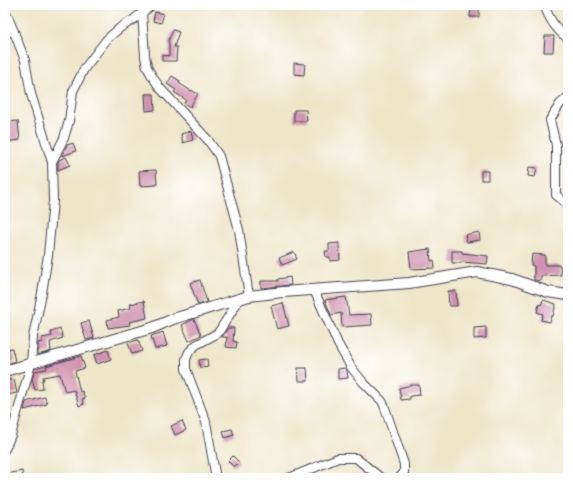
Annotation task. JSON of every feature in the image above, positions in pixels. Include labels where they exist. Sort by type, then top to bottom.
[{"type":"street","points":[[52,162],[64,138],[74,91],[84,68],[107,39],[121,26],[134,20],[152,5]]},
{"type":"street","points":[[544,5],[556,28],[568,38]]},
{"type":"street","points":[[5,9],[25,60],[31,94],[52,162],[54,201],[48,255],[33,337],[31,364],[11,435],[5,450]]},
{"type":"street","points":[[142,13],[147,67],[160,88],[208,140],[218,156],[239,230],[249,296]]},
{"type":"street","points":[[5,33],[14,31]]},
{"type":"street","points":[[568,97],[560,104],[550,120],[556,145],[556,195],[568,205]]},
{"type":"street","points":[[5,371],[152,328],[173,319],[249,296],[283,292],[409,283],[477,272],[512,279],[548,292],[568,295]]},
{"type":"street","points":[[314,290],[338,344],[351,367],[384,405],[404,464],[404,472],[399,478]]},
{"type":"street","points":[[215,473],[206,422],[186,369],[186,364],[189,352],[196,345],[218,334],[239,300]]},
{"type":"street","points":[[289,478],[338,458],[356,458],[381,478]]},
{"type":"building","points":[[471,5],[479,5],[479,17],[470,17]]},
{"type":"building","points":[[155,12],[164,14],[161,23],[153,21]]},
{"type":"building","points":[[173,30],[179,32],[174,47],[177,47],[176,61],[162,61],[162,55],[169,56],[168,42]]},
{"type":"building","points":[[545,36],[554,36],[553,52],[544,52]]},
{"type":"building","points":[[294,63],[305,64],[304,75],[294,74]]},
{"type":"building","points":[[172,76],[180,81],[179,83],[198,94],[190,107],[184,103],[186,100],[174,92],[176,90],[167,84]]},
{"type":"building","points":[[145,94],[154,94],[155,110],[146,111]]},
{"type":"building","points":[[294,110],[306,110],[307,121],[294,121]]},
{"type":"building","points":[[18,121],[20,140],[5,142],[5,135],[9,134],[7,122]]},
{"type":"building","points":[[191,131],[193,140],[183,143],[181,134]]},
{"type":"building","points":[[73,143],[76,151],[62,156],[67,145]]},
{"type":"building","points":[[66,157],[70,165],[58,170],[59,160]]},
{"type":"building","points":[[529,167],[537,168],[535,177],[528,176]]},
{"type":"building","points":[[156,170],[157,185],[140,186],[139,171]]},
{"type":"building","points":[[481,171],[488,171],[488,180],[481,180]]},
{"type":"building","points":[[479,232],[480,240],[467,242],[465,235]]},
{"type":"building","points":[[339,243],[340,260],[330,261],[330,257],[326,257],[325,251],[329,251],[329,244]]},
{"type":"building","points":[[430,249],[431,261],[434,260],[435,268],[411,269],[409,252]]},
{"type":"building","points":[[452,251],[462,251],[462,253],[488,256],[487,264],[462,262],[452,263]]},
{"type":"building","points":[[294,252],[297,259],[282,265],[279,258]]},
{"type":"building","points":[[532,254],[545,255],[545,265],[560,265],[561,275],[541,276],[541,281],[534,280],[534,266],[531,265]]},
{"type":"building","points":[[290,277],[291,285],[261,288],[261,281],[278,281],[278,279]]},
{"type":"building","points":[[200,280],[207,302],[198,305],[190,283]]},
{"type":"building","points":[[448,291],[456,291],[457,306],[449,306]]},
{"type":"building","points":[[346,297],[349,315],[371,314],[372,325],[342,327],[341,313],[331,315],[325,300]]},
{"type":"building","points":[[543,300],[556,304],[550,322],[541,320],[543,314],[537,312],[539,304],[541,305]]},
{"type":"building","points":[[144,301],[147,318],[129,322],[130,325],[108,328],[107,320],[119,317],[118,311],[131,308],[130,304]]},
{"type":"building","points":[[283,303],[289,326],[277,329],[271,306]]},
{"type":"building","points":[[194,319],[201,335],[189,341],[182,325]]},
{"type":"building","points":[[89,321],[94,338],[86,340],[81,323]]},
{"type":"building","points":[[486,327],[486,338],[474,339],[474,328]]},
{"type":"building","points":[[228,328],[234,328],[233,341],[237,342],[236,348],[226,347],[227,337],[222,337]]},
{"type":"building","points":[[60,329],[63,338],[50,342],[51,351],[38,355],[38,343],[42,342],[42,338],[52,336],[51,332]]},
{"type":"building","points":[[163,332],[167,346],[155,349],[151,336]]},
{"type":"building","points":[[138,340],[142,351],[132,354],[128,343]]},
{"type":"building","points":[[12,348],[15,361],[7,364],[5,350]]},
{"type":"building","points":[[108,350],[111,359],[97,364],[94,355]]},
{"type":"building","points":[[81,356],[85,368],[75,371],[80,392],[82,391],[85,398],[82,399],[84,404],[79,406],[74,390],[65,392],[60,374],[43,377],[43,389],[35,390],[32,379],[35,371],[47,369],[46,366]]},
{"type":"building","points":[[207,359],[208,367],[200,368],[199,360]]},
{"type":"building","points":[[298,368],[307,368],[308,381],[299,381]]},
{"type":"building","points":[[345,368],[348,378],[338,379],[338,369]]},
{"type":"building","points":[[14,379],[17,393],[6,395],[5,381]]},
{"type":"building","points":[[419,385],[420,395],[410,396],[410,399],[401,400],[399,388]]},
{"type":"building","points":[[45,397],[47,404],[24,410],[26,402]]},
{"type":"building","points":[[182,421],[186,430],[175,435],[171,426]]},
{"type":"building","points":[[232,429],[234,435],[225,438],[223,431]]},
{"type":"building","points":[[233,456],[239,462],[234,467],[228,461]]},
{"type":"building","points":[[22,471],[23,478],[5,478],[5,474]]}]
